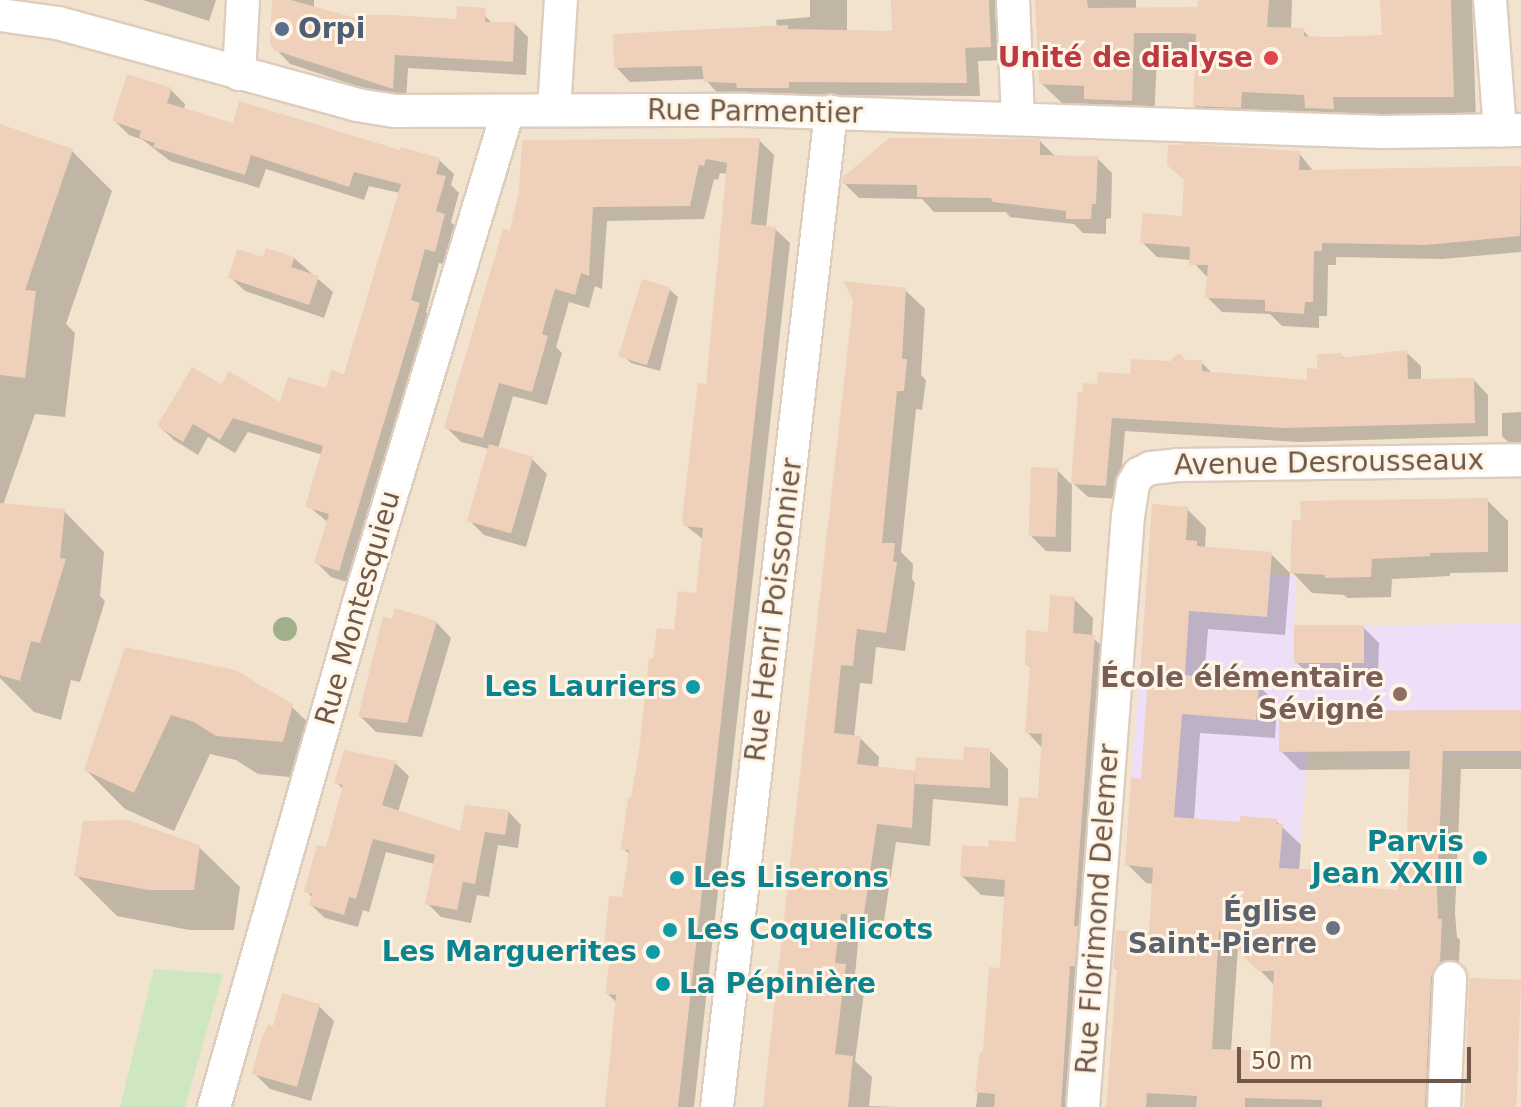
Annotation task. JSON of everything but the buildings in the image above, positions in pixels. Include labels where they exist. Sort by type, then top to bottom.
[{"type":"street","points":[[239,74],[243,0]]},
{"type":"street","points":[[554,110],[561,0]]},
{"type":"street","points":[[1013,0],[1018,117]]},
{"type":"street","points":[[1490,0],[1510,130]]},
{"type":"street","name":"Rue Parmentier","points":[[0,15],[58,23],[377,109],[831,112],[1382,132],[1510,130]]},
{"type":"street","name":"Rue Montesquieu","points":[[214,1107],[360,599],[508,111]]},
{"type":"street","name":"Rue Henri Poissonnier","points":[[717,1107],[831,112]]},
{"type":"street","name":"Avenue Desrousseaux","points":[[1139,474],[1151,468],[1178,465],[1521,460]]},
{"type":"street","name":"Rue Florimond Delemer","points":[[1083,1107],[1128,516],[1133,484],[1139,474]]},
{"type":"street","points":[[1444,1107],[1450,978]]},
{"type":"shaded area","points":[[0,0],[1521,0],[1521,1107],[0,1107]]},
{"type":"shaded area","points":[[1148,556],[1197,560],[1197,567],[1296,576],[1294,627],[1521,623],[1521,753],[1308,752],[1298,869],[1125,865]]},
{"type":"green space","points":[[154,969],[223,974],[185,1107],[120,1107]]},
{"type":"place","name":"Orpi","points":[[282,29]]},
{"type":"place","name":"Unité de dialyse","points":[[1271,58]]},
{"type":"place","name":"Les Lauriers","points":[[693,687]]},
{"type":"place","name":"École élémentaire Sévigné","points":[[1400,694]]},
{"type":"place","name":"Parvis Jean XXIII","points":[[1480,858]]},
{"type":"place","name":"Les Liserons","points":[[677,878]]},
{"type":"place","name":"Église Saint-Pierre","points":[[1333,928]]},
{"type":"place","name":"Les Coquelicots","points":[[670,930]]},
{"type":"place","name":"Les Marguerites","points":[[653,952]]},
{"type":"place","name":"La Pépinière","points":[[663,984]]}]
